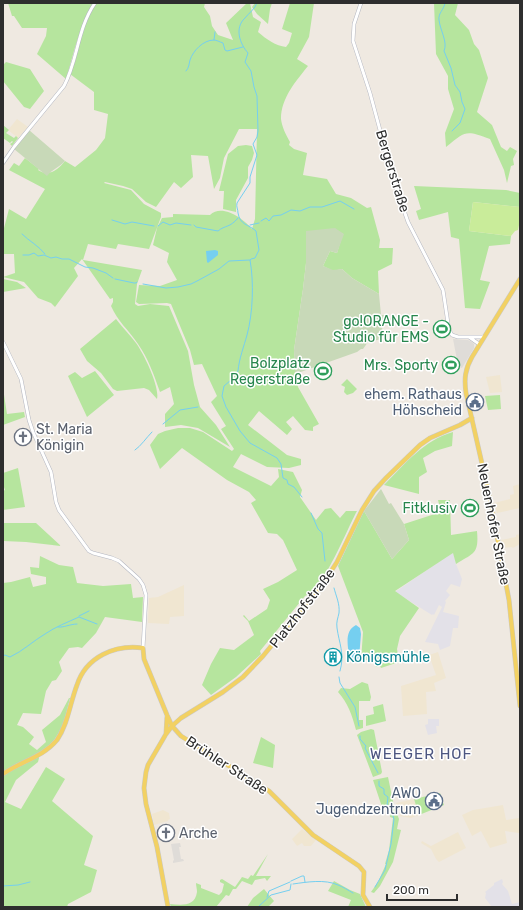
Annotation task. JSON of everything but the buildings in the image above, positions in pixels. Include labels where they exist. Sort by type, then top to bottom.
[{"type":"main road","points":[[480,343],[520,279]]},
{"type":"main road","name":"Neuenhofer Straße","points":[[480,343],[467,368],[465,385],[490,499],[509,602],[520,706]]},
{"type":"main road","name":"Platzhofstraße","points":[[168,907],[157,847],[146,804],[144,782],[148,765],[166,734],[181,718],[223,692],[243,677],[272,646],[324,582],[337,562],[362,510],[374,491],[386,478],[420,445],[430,438],[472,418]]},
{"type":"main road","name":"Platzhofstraße","points":[[460,425],[473,424]]},
{"type":"main road","points":[[3,774],[38,756],[56,740],[65,724],[79,680],[91,663],[102,655],[116,649],[128,647],[143,648]]},
{"type":"main road","name":"Brühler Straße","points":[[143,648],[144,659],[167,715],[172,726],[179,734],[188,742],[217,758],[269,791],[313,835],[359,866],[364,872],[363,895],[370,907]]},
{"type":"main road","points":[[167,715],[173,718],[181,718],[178,726],[179,734],[166,734],[167,715]]},
{"type":"street","points":[[3,163],[14,147],[64,86],[68,78],[83,27],[94,3]]},
{"type":"street","name":"Bergerstraße","points":[[361,3],[354,24],[354,44],[367,80],[397,191],[408,222],[443,290],[449,330],[452,335],[458,337],[469,337]]},
{"type":"street","points":[[469,337],[484,337]]},
{"type":"street","points":[[469,337],[480,343]]},
{"type":"street","points":[[477,338],[480,343]]},
{"type":"street","points":[[3,342],[21,379],[30,423],[51,472],[57,507],[90,552],[119,561],[139,579],[143,586],[146,595],[143,648]]},
{"type":"shaded area","points":[[17,119],[28,127],[18,138],[8,130]]},
{"type":"shaded area","points":[[453,339],[468,340],[474,344],[474,348],[462,368],[458,365]]},
{"type":"shaded area","points":[[500,375],[502,392],[490,393],[486,377]]},
{"type":"shaded area","points":[[520,484],[520,508],[497,513],[494,503],[510,499],[510,495],[514,494],[513,486]]},
{"type":"shaded area","points":[[520,534],[520,544],[513,548],[503,548],[501,540],[516,537],[516,535]]},
{"type":"shaded area","points":[[453,552],[462,579],[460,587],[451,584],[446,591],[450,595],[445,601],[443,612],[459,616],[458,628],[453,628],[450,646],[440,650],[438,644],[425,642],[442,607],[439,605],[434,615],[432,615],[395,592]]},
{"type":"shaded area","points":[[184,585],[184,616],[170,617],[169,624],[148,623],[149,598],[158,597]]},
{"type":"shaded area","points":[[438,652],[446,678],[434,683],[436,691],[426,692],[427,714],[403,716],[401,686],[436,675],[429,655]]},
{"type":"shaded area","points":[[428,719],[439,719],[439,726],[436,726],[437,733],[428,735],[425,725],[428,724]]},
{"type":"shaded area","points":[[414,799],[419,815],[411,818],[400,816],[401,813],[397,808],[396,803]]},
{"type":"shaded area","points":[[503,805],[506,820],[519,818],[519,833],[505,831],[507,843],[490,848],[481,831],[472,836],[462,815],[473,810]]},
{"type":"shaded area","points":[[163,810],[169,813],[170,819],[154,825],[152,814]]},
{"type":"shaded area","points":[[302,829],[316,840],[311,846],[304,846],[302,843],[297,846],[292,839]]},
{"type":"shaded area","points":[[458,832],[466,848],[439,862],[431,849],[421,843],[422,841],[431,846]]},
{"type":"shaded area","points":[[180,843],[181,847],[179,847],[181,859],[184,861],[173,863],[174,860],[171,844]]},
{"type":"shaded area","points":[[502,879],[502,884],[508,891],[512,904],[520,902],[520,907],[492,907],[485,898],[485,892],[494,885],[494,883]]},
{"type":"green space","points":[[8,3],[94,3],[84,21],[66,79],[37,54],[46,36],[47,28],[22,28],[14,16],[12,16]]},
{"type":"green space","points":[[96,3],[205,3],[204,7],[210,16],[212,26],[218,35],[233,40],[226,23],[247,3],[250,3],[253,17],[261,22],[258,32],[271,42],[286,47],[292,33],[282,29],[290,3],[314,3],[309,37],[297,59],[308,66],[286,97],[282,111],[282,125],[290,142],[289,145],[294,149],[307,153],[303,175],[327,179],[336,194],[351,198],[367,208],[371,207],[380,240],[379,248],[393,248],[392,264],[378,271],[379,294],[352,278],[342,269],[333,271],[323,266],[330,251],[337,253],[343,233],[306,263],[294,350],[296,378],[298,387],[319,424],[313,427],[313,431],[305,430],[293,416],[286,422],[292,429],[287,435],[259,411],[248,425],[287,455],[301,459],[301,465],[289,468],[267,467],[241,454],[233,467],[271,486],[279,477],[278,469],[293,472],[302,490],[300,497],[316,520],[325,509],[331,508],[340,518],[346,511],[357,511],[327,572],[312,592],[305,596],[260,651],[261,654],[236,677],[211,695],[202,685],[220,648],[234,650],[254,635],[248,621],[243,616],[244,615],[249,621],[267,609],[270,600],[263,589],[278,582],[297,570],[283,540],[277,534],[268,533],[251,503],[256,500],[249,492],[227,480],[182,448],[160,469],[150,445],[158,434],[165,431],[178,428],[190,428],[203,432],[232,451],[234,449],[221,429],[226,426],[211,402],[217,396],[202,364],[194,365],[190,350],[171,304],[167,303],[139,304],[136,302],[139,285],[160,286],[177,280],[167,262],[169,253],[153,245],[157,228],[162,218],[173,217],[173,214],[210,215],[220,211],[238,217],[252,229],[255,219],[257,129],[239,129],[224,158],[220,178],[214,189],[208,156],[191,155],[193,177],[181,188],[174,182],[156,207],[146,202],[132,189],[105,182],[104,183],[131,190],[144,204],[161,213],[161,217],[149,249],[118,244],[116,249],[88,244],[83,260],[142,270],[137,284],[135,304],[138,306],[150,304],[169,306],[188,351],[194,385],[200,407],[216,425],[230,447],[198,428],[181,425],[165,427],[165,414],[174,404],[170,387],[160,392],[142,349],[120,321],[111,306],[113,298],[110,299],[82,259],[74,268],[78,276],[55,307],[51,303],[38,298],[24,282],[3,277],[15,273],[14,254],[3,254],[3,232],[9,209],[26,219],[45,189],[9,170],[14,163],[19,166],[25,158],[39,169],[38,170],[46,173],[53,172],[65,161],[75,167],[96,150],[105,138],[108,114],[94,110],[94,92],[70,74],[88,15]]},
{"type":"green space","points":[[255,3],[272,3],[268,24],[252,7]]},
{"type":"green space","points":[[434,3],[458,3],[455,15],[469,30],[474,44],[479,50],[488,78],[477,112],[492,125],[501,147],[507,151],[510,147],[517,151],[513,159],[514,165],[511,166],[507,183],[504,170],[490,139],[470,133],[462,135],[446,147],[445,133],[454,109],[448,89],[448,76],[436,54]]},
{"type":"green space","points":[[6,62],[30,69],[44,91],[30,109],[24,107],[3,81],[3,65]]},
{"type":"green space","points":[[3,125],[9,130],[6,133],[14,138],[16,136],[18,138],[12,146],[10,144],[13,142],[12,141],[10,143],[3,138]]},
{"type":"green space","points":[[29,130],[65,161],[47,176],[14,149]]},
{"type":"green space","points":[[238,146],[252,146],[254,153],[248,167],[248,178],[236,200],[236,212],[223,209],[224,191],[219,191],[228,154]]},
{"type":"green space","points":[[414,186],[506,190],[520,193],[520,207],[473,202],[469,231],[511,236],[510,244],[489,246],[480,280],[490,282],[480,309],[465,308],[459,239],[451,237],[448,212],[419,220],[416,211],[421,209]]},
{"type":"green space","points":[[473,202],[520,207],[520,225],[518,230],[511,236],[469,231]]},
{"type":"green space","points":[[335,228],[344,234],[337,253],[330,251],[323,266],[333,270],[342,269],[352,278],[379,294],[381,315],[384,315],[385,319],[398,319],[385,321],[385,325],[382,326],[383,339],[372,341],[371,343],[368,342],[363,349],[357,352],[295,374],[294,350],[306,263],[306,231]]},
{"type":"green space","points":[[3,279],[17,282],[26,288],[3,292]]},
{"type":"green space","points":[[116,319],[136,343],[143,355],[154,379],[157,399],[149,390],[144,388],[117,391],[113,389],[101,373],[87,361],[80,349]]},
{"type":"green space","points":[[95,371],[114,395],[87,417],[68,376],[75,372],[82,378]]},
{"type":"green space","points":[[347,379],[357,389],[353,393],[347,395],[344,392],[345,387],[341,385]]},
{"type":"green space","points":[[3,388],[7,414],[24,412],[25,417],[3,425]]},
{"type":"green space","points":[[500,395],[501,409],[488,410],[485,396]]},
{"type":"green space","points":[[453,432],[452,446],[435,451],[423,458],[427,472],[419,477],[419,494],[384,485],[407,461],[424,447]]},
{"type":"green space","points":[[18,468],[25,507],[3,510],[3,491],[5,490],[3,484],[3,473]]},
{"type":"green space","points":[[381,489],[389,504],[391,503],[404,524],[409,540],[392,559],[364,511]]},
{"type":"green space","points":[[438,500],[450,500],[451,535],[477,531],[476,549],[471,555],[456,564],[453,553],[395,591],[419,608],[400,636],[397,649],[399,662],[381,668],[380,666],[376,667],[373,659],[361,661],[363,632],[338,566],[364,511],[392,559],[409,540],[404,524],[441,512]]},
{"type":"green space","points":[[3,523],[36,523],[61,546],[3,541]]},
{"type":"green space","points":[[40,556],[59,565],[73,567],[77,583],[103,586],[131,584],[133,598],[143,597],[142,622],[105,617],[96,633],[82,648],[69,648],[59,662],[62,671],[56,680],[52,681],[46,691],[41,714],[23,713],[17,725],[23,727],[34,737],[29,744],[37,750],[46,742],[42,730],[60,715],[70,698],[66,715],[57,736],[38,754],[38,762],[16,780],[5,802],[21,809],[46,767],[65,779],[52,801],[93,836],[84,865],[97,870],[91,892],[68,904],[67,907],[3,907],[3,583],[30,577],[33,587],[46,584],[46,577],[31,574],[30,567],[39,568]]},
{"type":"green space","points":[[362,682],[368,684],[371,697],[370,701],[359,701],[359,720],[363,720],[363,728],[356,730],[349,710],[338,692],[341,688],[350,689]]},
{"type":"green space","points":[[383,704],[386,721],[366,726],[366,716],[374,714],[373,707]]},
{"type":"green space","points":[[371,729],[374,730],[382,772],[381,774],[373,777],[357,735]]},
{"type":"green space","points":[[261,737],[275,745],[273,768],[253,763]]},
{"type":"green space","points":[[388,777],[394,806],[399,819],[397,829],[401,830],[393,862],[380,886],[374,893],[371,892],[378,882],[386,864],[393,818],[390,817],[391,812],[388,811],[389,808],[382,807],[373,780]]},
{"type":"green space","points":[[440,793],[444,805],[419,815],[414,799]]},
{"type":"green space","points":[[268,854],[256,876],[271,876],[267,881],[265,878],[255,880],[252,885],[242,881],[236,889],[233,889],[229,896],[226,895],[216,907],[171,907],[170,904],[179,905],[190,903],[196,897],[196,883],[201,885],[201,888],[219,895],[222,892],[224,884],[220,882],[222,879],[235,887],[242,877],[248,879],[251,875],[253,876]]},
{"type":"green space","points":[[334,881],[360,894],[366,907],[348,907],[351,900],[328,891]]},
{"type":"green space","points":[[264,889],[274,901],[268,907],[247,907],[253,898]]},
{"type":"water","points":[[206,251],[218,251],[218,255],[208,263]]},
{"type":"water","points":[[356,625],[360,628],[361,634],[359,658],[353,662],[349,657],[348,635],[352,628]]},
{"type":"waterway","points":[[257,3],[242,22],[239,31],[241,41],[248,53],[245,62],[251,71],[257,96],[258,131],[257,137],[253,144],[257,155],[250,177],[250,183],[237,203],[237,206],[241,220],[256,231],[259,250],[255,258],[250,260],[252,278],[252,307],[238,371],[224,386],[222,396],[226,407],[240,431],[250,443],[277,458],[281,464],[283,478],[287,480],[288,484],[294,487],[302,497]]},
{"type":"waterway","points":[[445,3],[439,18],[445,44],[444,51],[451,68],[455,85],[460,92],[465,109],[460,123],[452,131]]},
{"type":"waterway","points":[[214,40],[215,32]]},
{"type":"waterway","points":[[186,71],[193,53],[202,44],[210,40],[223,43],[225,50],[227,51],[243,47]]},
{"type":"waterway","points":[[261,221],[266,218],[269,221],[273,216],[281,215],[291,210],[300,211],[310,207],[322,207],[340,201],[354,209]]},
{"type":"waterway","points":[[194,225],[196,227],[218,231],[230,225],[238,218]]},
{"type":"waterway","points":[[112,220],[125,224],[132,222],[154,226]]},
{"type":"waterway","points":[[158,226],[163,222],[170,225],[176,223],[191,225]]},
{"type":"waterway","points":[[250,225],[259,223]]},
{"type":"waterway","points":[[22,234],[40,248],[45,254]]},
{"type":"waterway","points":[[23,255],[34,253],[38,256],[44,255],[51,258],[56,257],[69,259],[85,267],[93,268],[106,273],[113,278]]},
{"type":"waterway","points":[[143,284],[166,288],[178,287],[191,284],[199,280],[219,269],[229,261],[250,260]]},
{"type":"waterway","points":[[115,279],[134,283],[137,282]]},
{"type":"waterway","points":[[163,424],[180,410],[198,407]]},
{"type":"waterway","points":[[135,450],[152,432]]},
{"type":"waterway","points":[[311,513],[318,529],[322,533],[325,561]]},
{"type":"waterway","points":[[334,588],[339,606],[337,626],[342,654],[340,671]]},
{"type":"waterway","points":[[79,616],[89,611]]},
{"type":"waterway","points":[[3,656],[5,655],[10,657],[15,655],[49,631],[79,617],[97,624]]},
{"type":"waterway","points":[[58,627],[77,624]]},
{"type":"waterway","points":[[339,677],[340,683],[355,707],[359,726]]},
{"type":"waterway","points":[[360,736],[360,739],[366,746],[365,748],[378,773]]},
{"type":"waterway","points":[[375,887],[385,870],[391,844],[394,819],[390,807],[387,805],[388,797],[384,794],[384,789],[379,786],[379,781]]},
{"type":"waterway","points":[[291,881],[304,876],[305,882]]},
{"type":"waterway","points":[[3,886],[18,885],[30,882]]},
{"type":"waterway","points":[[267,897],[269,891],[290,882]]},
{"type":"waterway","points":[[293,884],[304,882],[327,882],[333,883],[353,893]]},
{"type":"waterway","points":[[258,907],[271,895],[290,890],[291,884]]},
{"type":"place","name":"go!ORANGE - Studio für EMS","points":[[442,329]]},
{"type":"place","name":"Mrs. Sporty","points":[[451,365]]},
{"type":"place","name":"Bolzplatz Regerstraße","points":[[323,371]]},
{"type":"place","name":"ehem. Rathaus Höhscheid","points":[[475,402]]},
{"type":"place","name":"St. Maria Königin","points":[[23,437]]},
{"type":"place","name":"Fitklusiv","points":[[470,508]]},
{"type":"place","name":"Königsmühle","points":[[333,657]]},
{"type":"place","name":"AWO Jugendzentrum","points":[[434,801]]},
{"type":"place","name":"Arche","points":[[166,833]]},
{"type":"district","name":"WEEGER HOF","points":[[421,754]]}]
